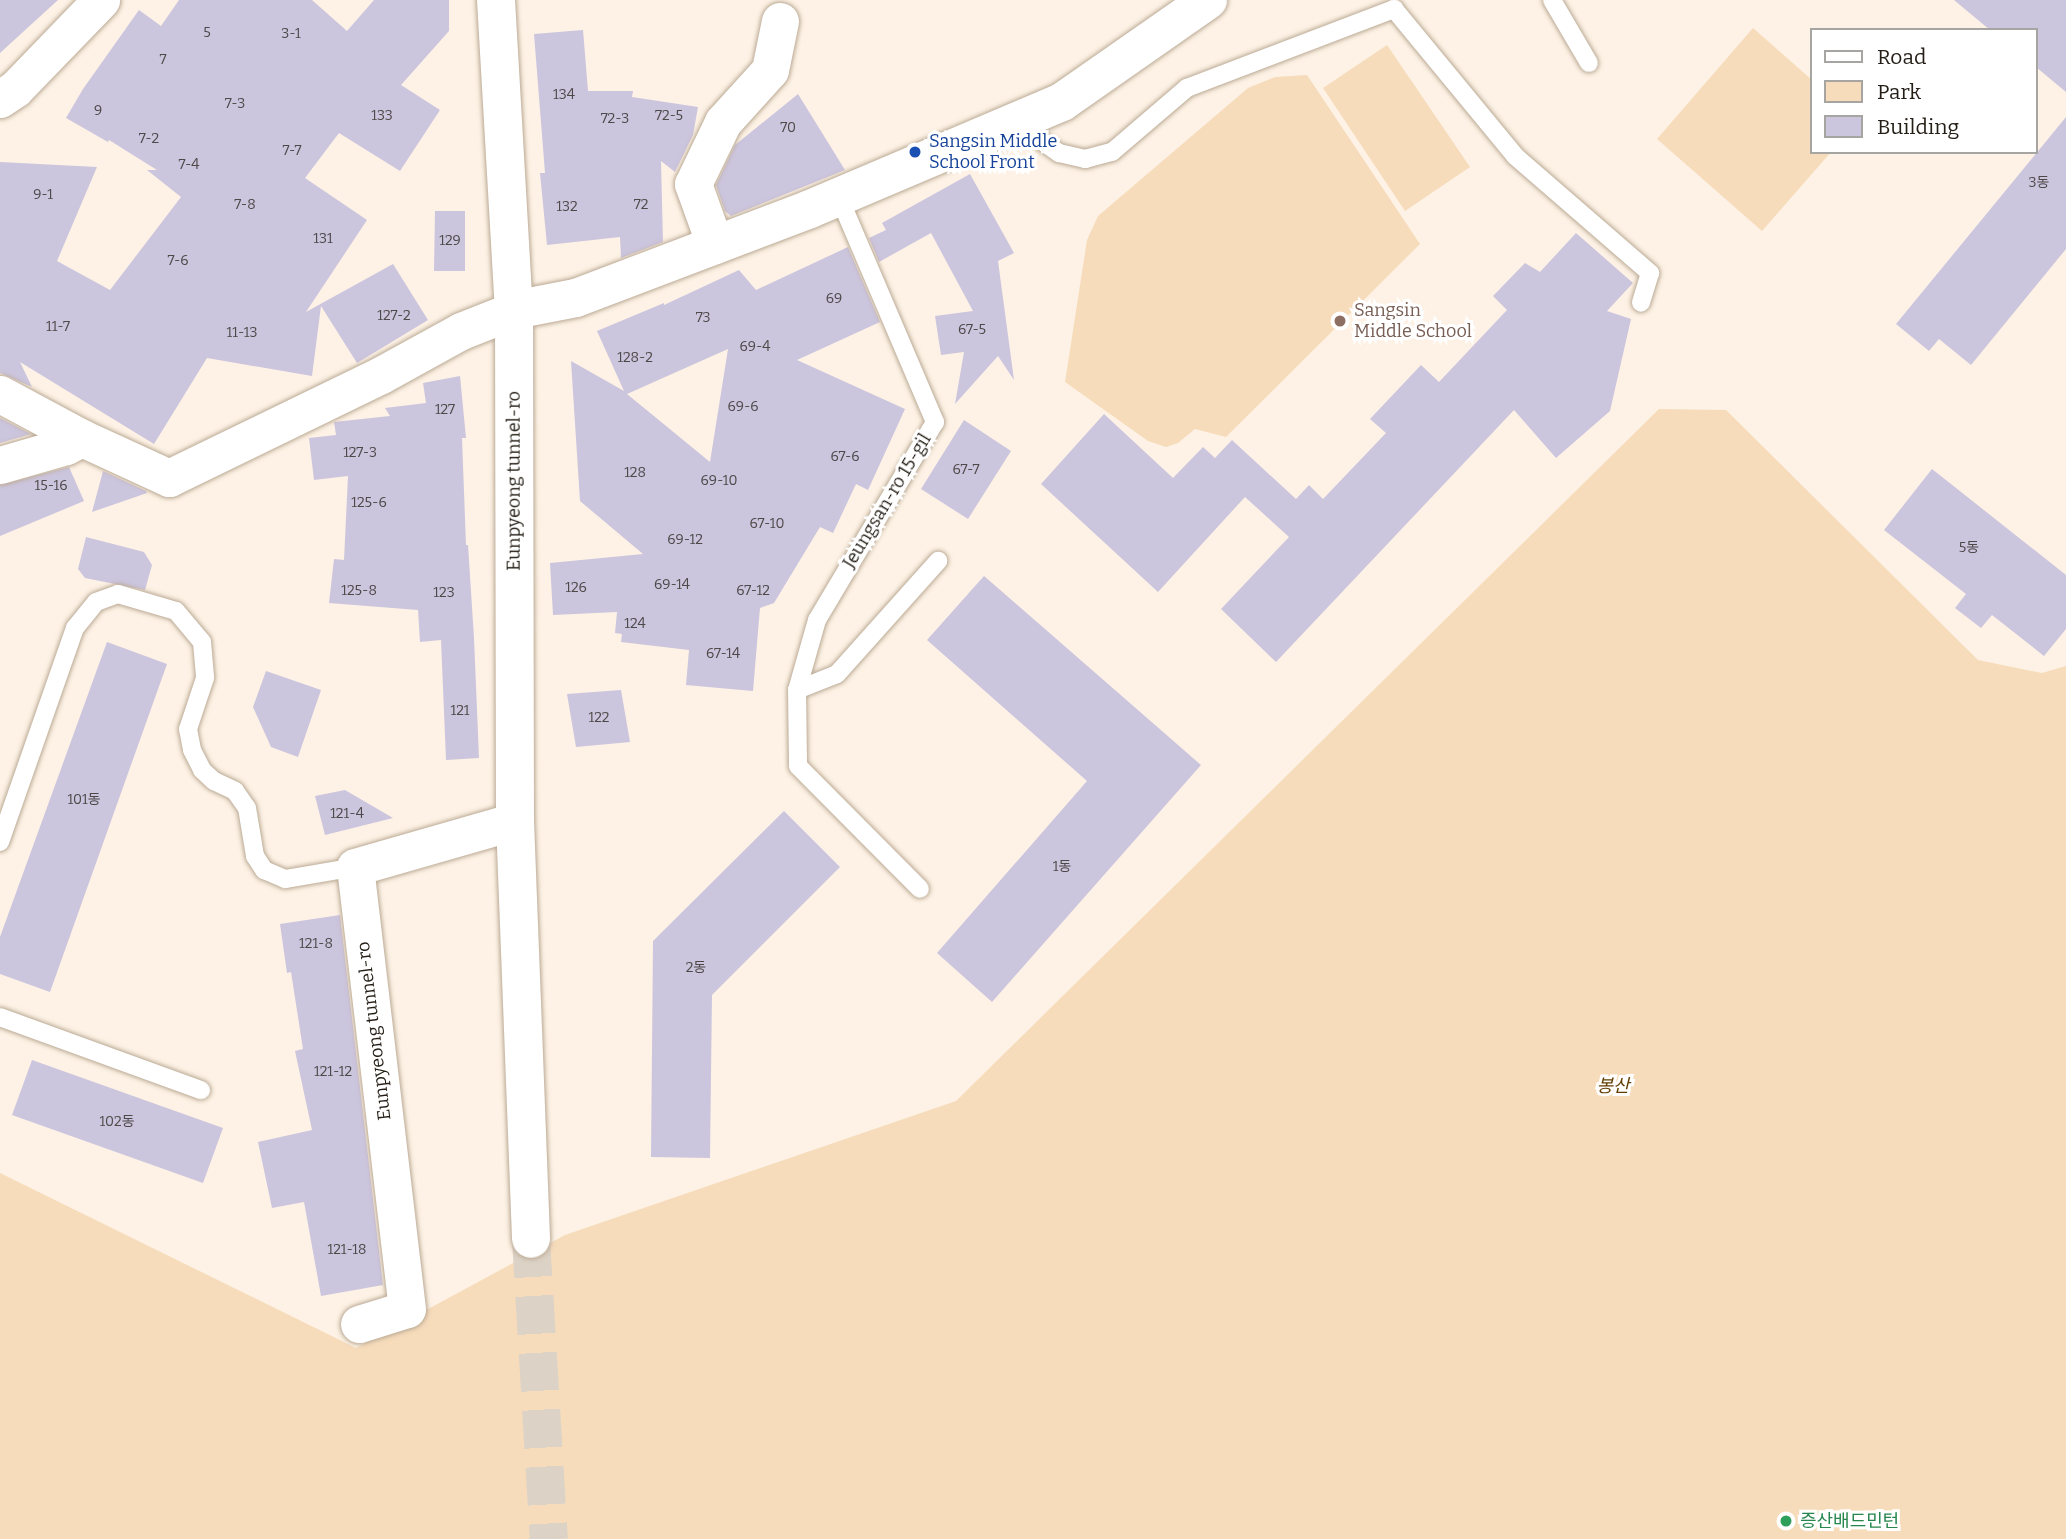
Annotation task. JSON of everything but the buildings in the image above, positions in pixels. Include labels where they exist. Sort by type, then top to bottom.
[{"type":"main road","name":"Eunpyeong tunnel-ro","points":[[496,0],[514,310],[515,821],[531,1239]]},
{"type":"main road","points":[[514,310],[576,298],[839,197],[1062,103],[1208,0]]},
{"type":"street","points":[[0,99],[15,89],[101,0]]},
{"type":"street","points":[[715,245],[693,184],[723,122],[770,70],[780,21]]},
{"type":"street","points":[[0,394],[82,438],[169,478],[381,375],[461,331],[514,310]]},
{"type":"street","points":[[0,465],[66,446],[82,438]]},
{"type":"street","points":[[355,867],[515,821]]},
{"type":"street","name":"Eunpyeong tunnel-ro","points":[[355,867],[407,1309],[359,1324]]},
{"type":"lane","points":[[1552,0],[1589,63]]},
{"type":"lane","points":[[1015,122],[1059,153],[1085,159],[1111,152],[1187,88],[1394,9],[1515,156],[1650,273],[1641,303]]},
{"type":"lane","name":"Jeungsan-ro 15-gil","points":[[797,690],[817,620],[935,422],[839,197]]},
{"type":"lane","points":[[920,889],[798,766],[797,690],[837,674],[937,561]]},
{"type":"lane","points":[[0,842],[75,628],[96,602],[118,594],[176,611],[202,642],[205,678],[188,729],[192,750],[202,770],[214,781],[235,791],[247,808],[255,856],[264,870],[285,879],[355,867]]},
{"type":"lane","points":[[0,1017],[201,1090]]},
{"type":"green space","points":[[1753,28],[1811,79],[1811,154],[1829,154],[1762,231],[1657,139]]},
{"type":"green space","points":[[1387,45],[1470,167],[1405,211],[1323,88]]},
{"type":"green space","points":[[1307,75],[1420,244],[1226,437],[1195,429],[1178,443],[1166,447],[1148,441],[1065,382],[1087,240],[1098,216],[1248,88],[1275,77]]},
{"type":"green space","name":"봉산","points":[[1659,409],[1726,410],[1978,660],[2042,673],[2066,666],[2066,1539],[0,1539],[0,1173],[356,1348],[565,1235],[956,1101]]},
{"type":"tunnel","points":[[531,1239],[549,1539]]},
{"type":"place","name":"Sangsin Middle School Front","points":[[915,152]]},
{"type":"place","name":"Sangsin Middle School","points":[[1340,321]]},
{"type":"place","name":"증산배드민턴","points":[[1786,1521]]}]
